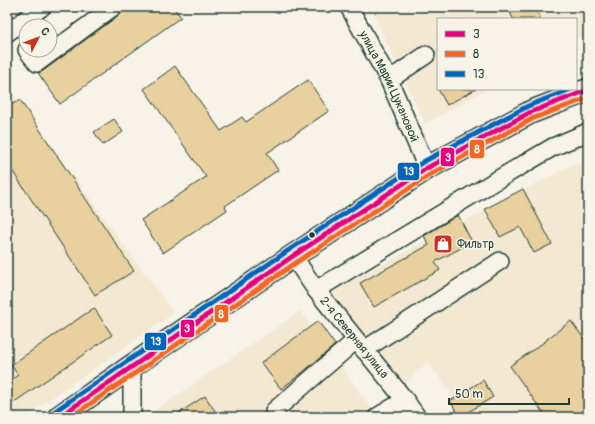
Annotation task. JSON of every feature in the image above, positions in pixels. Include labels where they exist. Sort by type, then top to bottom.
[{"type":"main road","points":[[60,417],[293,256],[426,168],[531,112],[588,90]]},
{"type":"street","points":[[18,40],[9,31],[42,7]]},
{"type":"street","points":[[58,48],[113,7]]},
{"type":"street","name":"улица Марии Цукановой","points":[[349,7],[389,80],[426,168]]},
{"type":"street","points":[[389,80],[426,54]]},
{"type":"street","points":[[33,58],[37,63],[44,58]]},
{"type":"street","points":[[316,290],[520,166],[553,147],[588,132]]},
{"type":"street","name":"2-я Северная улица","points":[[293,256],[316,290],[418,417]]},
{"type":"street","points":[[274,411],[360,345],[500,261]]},
{"type":"street","points":[[132,366],[132,417]]},
{"type":"street","points":[[377,417],[405,400]]},
{"type":"shaded area","points":[[370,7],[588,7],[588,33],[577,38],[577,18],[437,18],[437,90],[485,90],[425,124]]},
{"type":"shaded area","points":[[7,86],[174,313],[25,417],[7,417]]},
{"type":"shaded area","points":[[588,161],[588,417],[468,417],[428,362],[395,392],[331,291],[572,165]]},
{"type":"shaded area","points":[[300,311],[378,417],[145,417]]},
{"type":"building","points":[[128,7],[173,7],[181,17],[60,104],[38,73],[43,71]]},
{"type":"building","points":[[508,7],[535,7],[540,18],[513,18]]},
{"type":"building","points":[[175,66],[221,131],[242,117],[246,122],[308,80],[329,111],[267,153],[278,170],[225,206],[227,210],[163,253],[141,220],[206,177],[144,89]]},
{"type":"building","points":[[439,90],[474,90],[447,105]]},
{"type":"building","points":[[20,100],[134,271],[95,295],[7,163],[7,107]]},
{"type":"building","points":[[114,119],[123,132],[103,145],[94,132]]},
{"type":"building","points":[[523,189],[552,244],[534,253],[520,227],[500,237],[485,209]]},
{"type":"building","points":[[458,215],[472,242],[435,262],[440,270],[374,307],[360,283],[429,245],[424,236]]},
{"type":"building","points":[[94,308],[112,335],[7,407],[7,383],[18,375],[11,365]]},
{"type":"building","points":[[318,321],[335,345],[281,389],[261,363]]},
{"type":"building","points":[[571,321],[588,344],[588,417],[546,417],[510,366]]},
{"type":"building","points":[[483,380],[493,397],[460,417],[450,401]]},
{"type":"building","points":[[205,396],[219,417],[173,417]]},
{"type":"transit line","name":"13","points":[[55,411],[289,250],[423,162],[528,106],[568,90]]},
{"type":"transit line","name":"3","points":[[59,417],[293,256],[427,168],[531,112],[588,90]]},
{"type":"transit line","name":"8","points":[[71,417],[297,262],[431,174],[534,118],[588,98]]},
{"type":"place","name":"Фильтр","points":[[443,244]]}]
